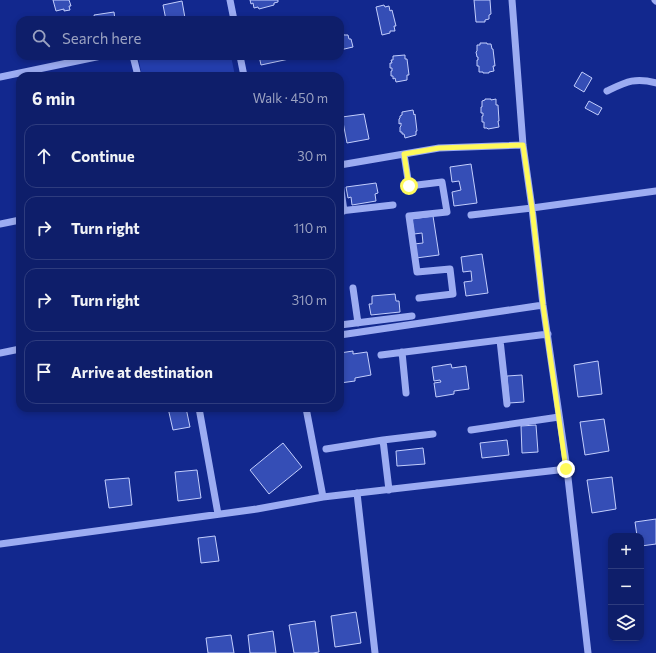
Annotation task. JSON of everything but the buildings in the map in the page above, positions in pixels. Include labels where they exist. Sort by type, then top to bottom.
[{"type":"street","points":[[230,0],[233,16]]},
{"type":"street","points":[[512,0],[523,145],[543,305],[566,469],[588,653]]},
{"type":"street","points":[[24,72],[82,60]]},
{"type":"street","points":[[135,60],[137,72]]},
{"type":"street","points":[[241,60],[243,72]]},
{"type":"street","points":[[0,77],[16,74]]},
{"type":"street","points":[[607,91],[628,82],[645,80],[656,83]]},
{"type":"street","points":[[344,163],[439,148],[523,145]]},
{"type":"street","points":[[404,154],[409,186],[442,182],[447,212],[409,216],[417,272],[450,269],[453,294],[419,298]]},
{"type":"street","points":[[471,215],[656,191]]},
{"type":"street","points":[[344,211],[393,205]]},
{"type":"street","points":[[0,224],[16,221]]},
{"type":"street","points":[[353,288],[358,323]]},
{"type":"street","points":[[344,334],[543,305]]},
{"type":"street","points":[[344,325],[412,316]]},
{"type":"street","points":[[381,355],[548,334]]},
{"type":"street","points":[[500,340],[507,404]]},
{"type":"street","points":[[0,353],[16,350]]},
{"type":"street","points":[[402,352],[406,393]]},
{"type":"street","points":[[200,412],[218,514]]},
{"type":"street","points":[[307,412],[323,497]]},
{"type":"street","points":[[471,430],[559,417]]},
{"type":"street","points":[[326,450],[383,440],[432,434]]},
{"type":"street","points":[[383,440],[389,490]]},
{"type":"street","points":[[0,544],[257,509],[323,497],[566,469]]},
{"type":"street","points":[[357,493],[375,653]]},
{"type":"shaded area","points":[[139,60],[232,60],[234,72],[141,72]]},
{"type":"route","points":[[409,186],[404,154],[439,148],[523,145],[543,305],[566,469]]}]
